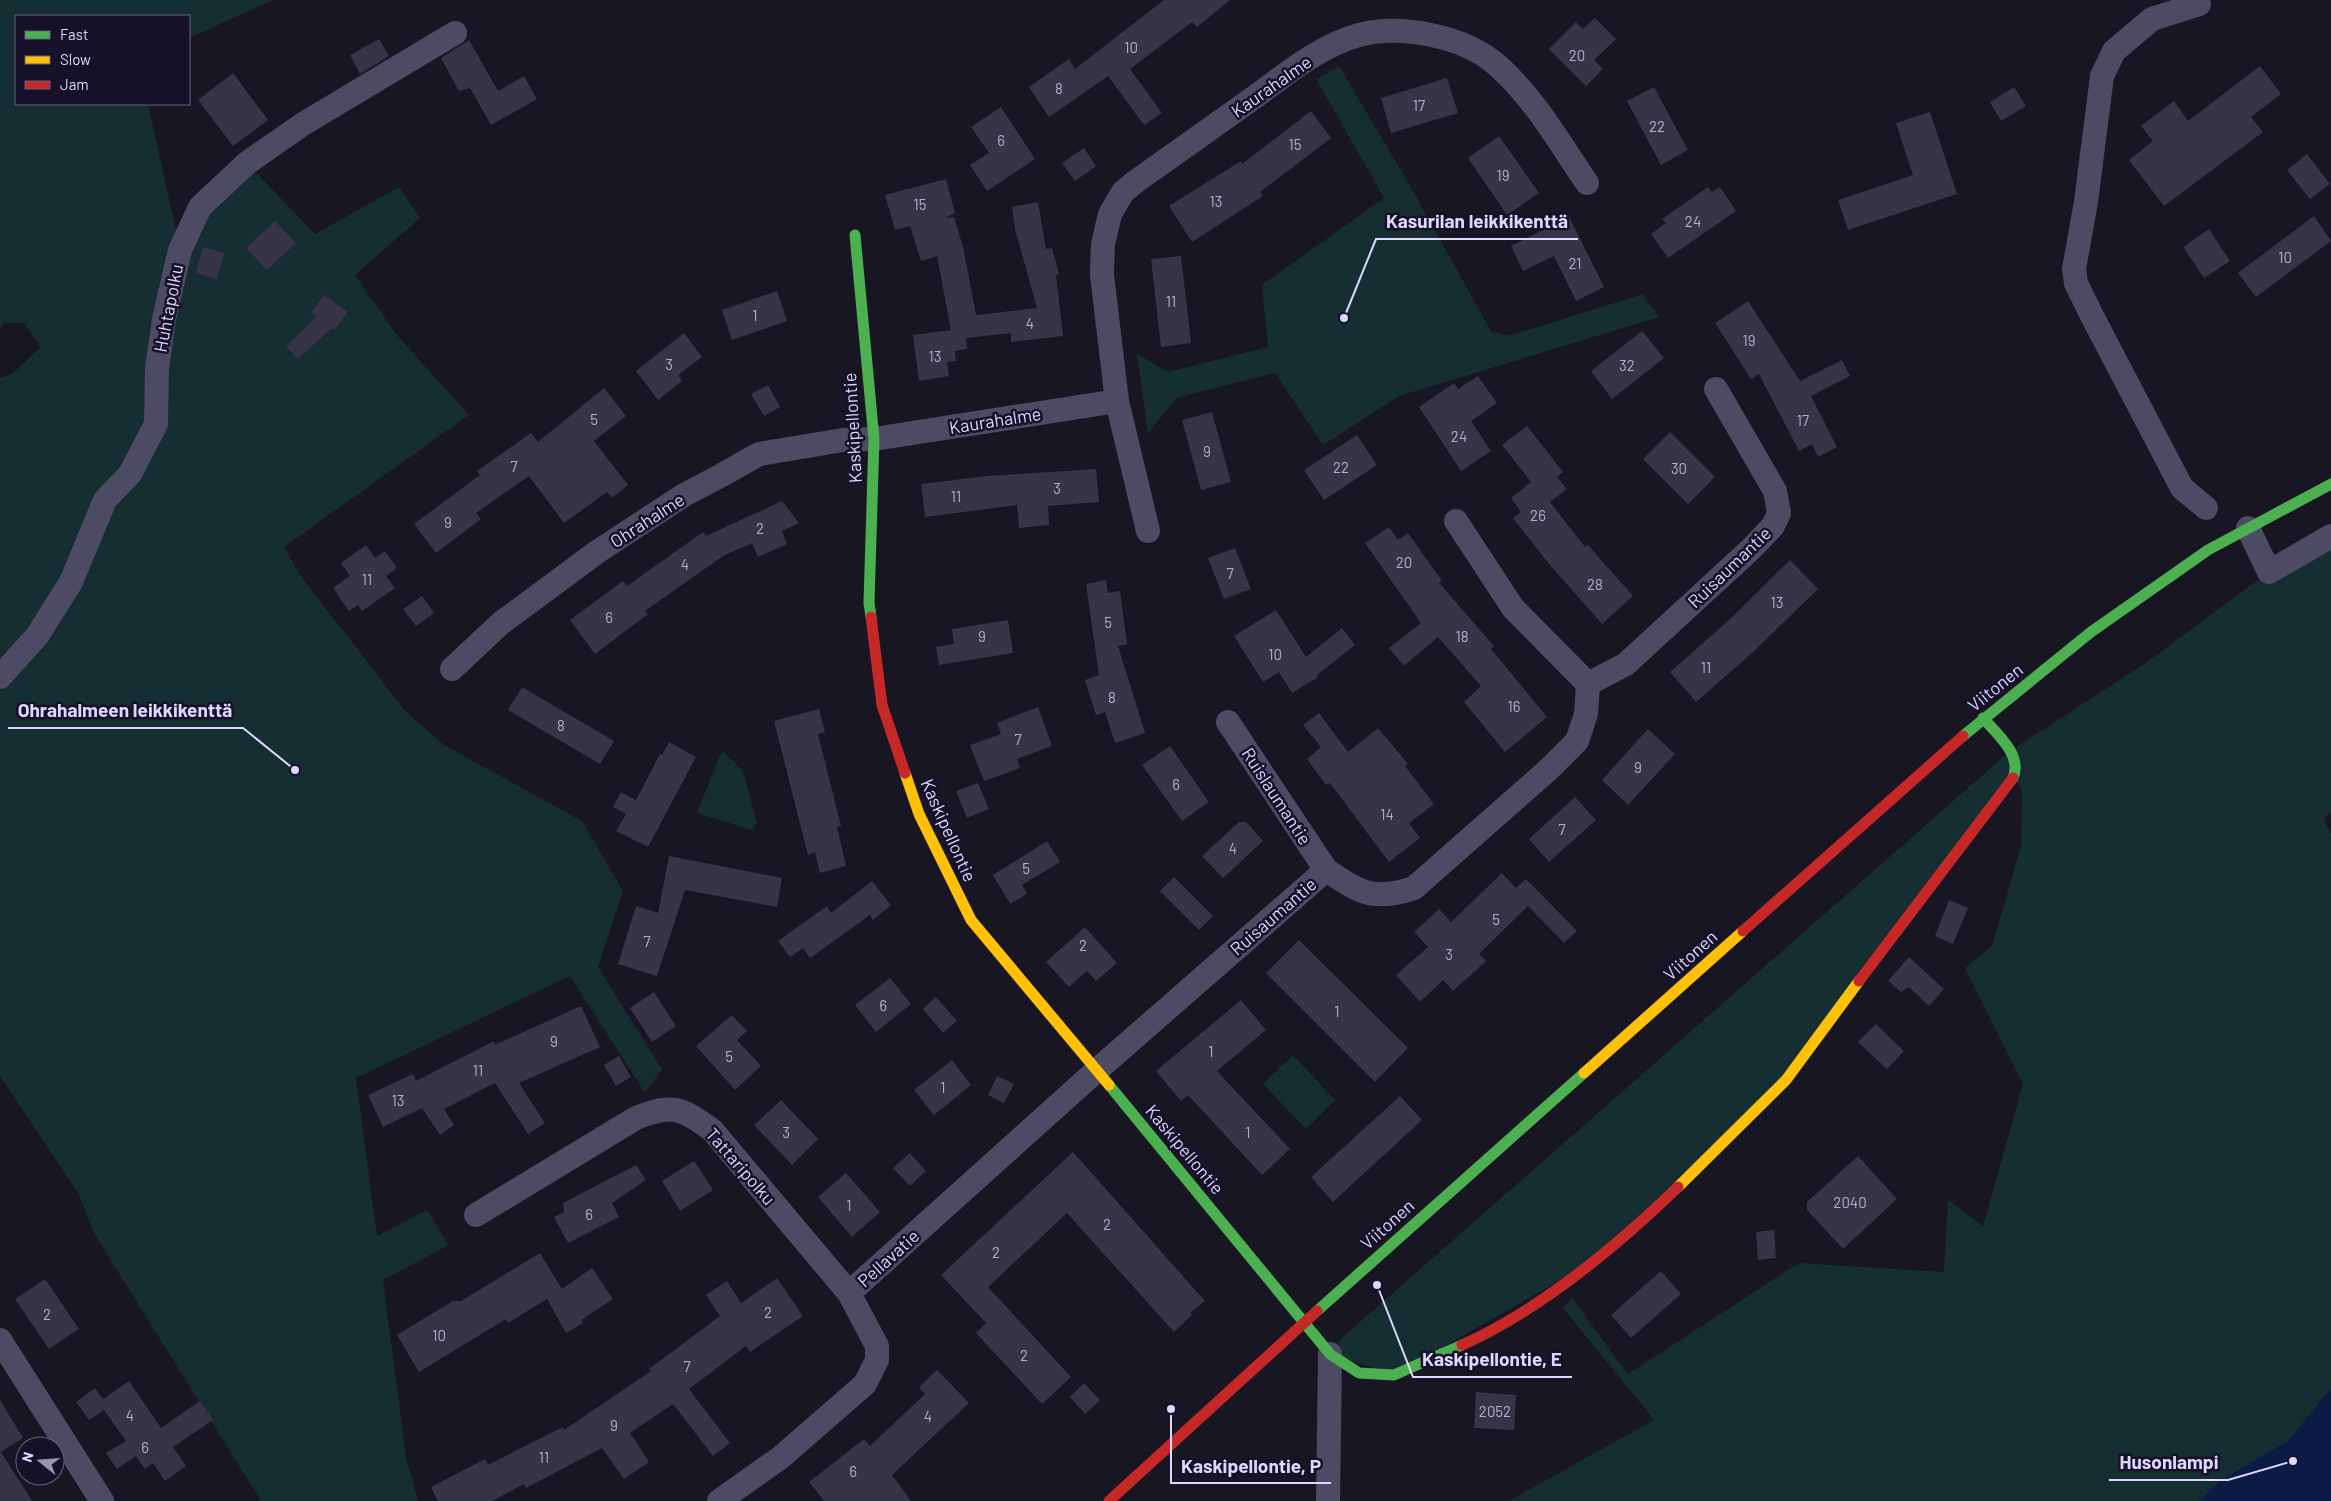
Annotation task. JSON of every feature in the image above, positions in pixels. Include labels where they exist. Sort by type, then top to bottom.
[{"type":"street","points":[[2199,4],[2152,19],[2114,51],[2102,76],[2086,202],[2074,269],[2076,283],[2182,488],[2206,508]]},
{"type":"street","name":"Kaurahalme","points":[[1148,531],[1117,401],[1102,275],[1103,244],[1110,214],[1123,192],[1135,182],[1318,53],[1359,35],[1397,31],[1445,38],[1484,55],[1498,65],[1531,99],[1587,183]]},
{"type":"street","name":"Huhtapolku","points":[[0,677],[37,636],[71,582],[105,500],[130,474],[156,424],[157,368],[164,319],[180,250],[200,207],[247,163],[303,124],[456,33]]},
{"type":"street","name":"Kaskipellontie","points":[[855,235],[874,439],[869,603],[882,704],[919,814],[970,920],[1305,1321],[1330,1354],[1359,1373],[1394,1375],[1477,1338],[1560,1288],[1599,1258],[1663,1201],[1786,1080],[1939,873],[2007,787],[2015,773],[2015,763],[2010,751],[1983,718]]},
{"type":"street","name":"Ruisaumantie","points":[[1096,1071],[1326,870],[1360,892],[1393,895],[1414,888],[1548,770],[1577,741],[1586,714],[1588,684],[1626,664],[1751,549],[1773,526],[1779,513],[1775,491],[1716,389]]},
{"type":"street","name":"Kaurahalme","points":[[874,439],[1117,401]]},
{"type":"street","name":"Ohrahalme","points":[[452,669],[501,624],[597,552],[684,495],[722,474],[759,454],[843,440],[874,439]]},
{"type":"street","name":"Viitonen","points":[[1109,1501],[1305,1321],[1983,718],[2091,632],[2208,550],[2331,484]]},
{"type":"street","points":[[1456,521],[1513,608],[1588,684]]},
{"type":"street","points":[[2248,528],[2269,572],[2331,536]]},
{"type":"street","name":"Ruislaumantie","points":[[1228,722],[1326,870]]},
{"type":"street","name":"Pellavatie","points":[[719,1501],[780,1458],[865,1384],[877,1360],[877,1346],[849,1293],[1096,1071]]},
{"type":"street","name":"Tattaripolku","points":[[476,1215],[636,1118],[653,1111],[675,1108],[694,1117],[712,1130],[849,1293]]},
{"type":"street","points":[[0,1340],[102,1501]]},
{"type":"street","points":[[1328,1501],[1330,1354]]},
{"type":"green space","points":[[0,0],[273,0],[190,38],[190,15],[15,15],[15,105],[148,105],[180,249],[247,163],[315,234],[399,187],[420,218],[355,275],[396,334],[469,415],[284,547],[300,575],[406,712],[444,745],[582,821],[623,891],[598,967],[662,1069],[645,1093],[570,976],[356,1078],[377,1236],[427,1210],[449,1245],[383,1280],[406,1457],[418,1501],[261,1501],[95,1235],[78,1193],[0,1076],[0,378],[12,374],[41,347],[24,323],[4,323],[0,328]]},
{"type":"green space","points":[[1339,66],[1408,182],[1491,331],[1509,336],[1643,294],[1659,317],[1399,396],[1323,445],[1275,373],[1176,398],[1148,434],[1137,354],[1168,372],[1268,347],[1262,285],[1384,198],[1316,79]]},
{"type":"green space","points":[[2331,536],[2331,813],[2323,818],[2331,834],[2331,1389],[2287,1442],[2222,1480],[2199,1501],[1509,1501],[1654,1420],[1563,1308],[1572,1298],[1628,1374],[1799,1263],[1944,1272],[1948,1200],[1983,1226],[2023,1084],[1965,968],[1992,946],[2021,846],[2022,791],[2015,774],[1786,1080],[1599,1258],[1394,1375],[1330,1354],[1344,1336],[2010,751],[2144,664],[2269,572]]},
{"type":"green space","points":[[722,750],[743,771],[757,823],[752,830],[697,813]]},
{"type":"green space","points":[[1293,1055],[1335,1100],[1306,1129],[1263,1084]]},
{"type":"water","points":[[2331,1389],[2331,1501],[2199,1501],[2222,1480],[2287,1442]]},
{"type":"building","points":[[1164,0],[1230,0],[1197,27],[1192,22],[1130,69],[1162,113],[1144,125],[1108,76],[1049,117],[1029,87],[1069,59],[1075,69]]},
{"type":"building","points":[[1595,18],[1616,39],[1594,60],[1603,69],[1586,86],[1549,49],[1576,22],[1583,29]]},
{"type":"building","points":[[379,39],[389,56],[360,74],[350,55]]},
{"type":"building","points":[[469,40],[498,91],[524,76],[537,99],[491,125],[470,88],[459,91],[441,58]]},
{"type":"building","points":[[2260,66],[2281,94],[2251,117],[2263,132],[2164,206],[2129,160],[2153,141],[2141,126],[2174,101],[2188,121]]},
{"type":"building","points":[[233,73],[268,120],[233,146],[198,100]]},
{"type":"building","points":[[1447,78],[1458,113],[1391,133],[1381,98]]},
{"type":"building","points":[[1654,87],[1688,150],[1661,165],[1627,101]]},
{"type":"building","points":[[2014,87],[2026,106],[2001,121],[1990,102]]},
{"type":"building","points":[[1001,107],[1035,159],[987,191],[970,165],[989,153],[971,127]]},
{"type":"building","points":[[1311,111],[1331,138],[1260,192],[1263,196],[1192,242],[1169,206],[1241,161],[1242,164]]},
{"type":"building","points":[[1930,112],[1957,194],[1848,230],[1838,200],[1913,175],[1896,123]]},
{"type":"building","points":[[1499,136],[1539,193],[1507,215],[1468,158]]},
{"type":"building","points":[[1084,148],[1096,166],[1075,181],[1062,163]]},
{"type":"building","points":[[2307,154],[2330,184],[2310,199],[2287,170]]},
{"type":"building","points":[[946,179],[955,213],[945,218],[954,217],[963,247],[976,315],[1037,308],[1015,229],[1012,207],[1038,202],[1046,249],[1052,248],[1059,274],[1056,275],[1063,336],[1011,342],[1011,333],[966,338],[967,349],[955,351],[956,361],[947,362],[949,376],[919,381],[913,335],[951,330],[937,256],[921,261],[910,226],[895,230],[885,195]]},
{"type":"building","points":[[1708,187],[1712,192],[1720,187],[1736,211],[1668,258],[1651,234],[1666,223],[1662,219]]},
{"type":"building","points":[[2314,216],[2331,241],[2256,297],[2238,273]]},
{"type":"building","points":[[1569,217],[1604,287],[1576,301],[1554,256],[1523,271],[1511,246]]},
{"type":"building","points":[[275,221],[296,243],[267,270],[246,248]]},
{"type":"building","points":[[2209,229],[2230,261],[2204,278],[2183,247]]},
{"type":"building","points":[[203,247],[224,253],[217,279],[196,273]]},
{"type":"building","points":[[1181,256],[1191,343],[1161,347],[1151,259]]},
{"type":"building","points":[[777,291],[787,321],[732,340],[722,310]]},
{"type":"building","points":[[324,295],[348,312],[334,330],[332,328],[298,359],[286,346],[317,317],[311,313]]},
{"type":"building","points":[[1748,301],[1800,381],[1842,360],[1850,376],[1811,396],[1837,447],[1818,457],[1812,444],[1799,451],[1759,374],[1751,379],[1715,323]]},
{"type":"building","points":[[1642,331],[1664,358],[1612,399],[1591,371]]},
{"type":"building","points":[[684,333],[702,357],[678,375],[682,381],[658,400],[636,371]]},
{"type":"building","points":[[1478,376],[1497,403],[1471,421],[1491,451],[1461,471],[1419,407],[1454,383],[1458,389]]},
{"type":"building","points":[[768,385],[780,407],[764,416],[751,394]]},
{"type":"building","points":[[604,388],[626,416],[594,441],[628,485],[612,498],[607,492],[564,523],[529,476],[476,513],[481,519],[436,553],[414,524],[480,475],[477,471],[531,433],[538,442]]},
{"type":"building","points":[[1212,412],[1231,482],[1201,490],[1182,420]]},
{"type":"building","points":[[1527,426],[1563,472],[1557,477],[1567,489],[1550,502],[1585,547],[1588,545],[1633,596],[1602,624],[1549,564],[1513,518],[1521,512],[1511,498],[1531,482],[1502,445]]},
{"type":"building","points":[[1670,432],[1715,477],[1688,504],[1643,459]]},
{"type":"building","points":[[1357,435],[1377,465],[1324,500],[1304,470]]},
{"type":"building","points":[[1096,469],[1099,502],[1048,506],[1049,525],[1019,528],[1017,505],[925,517],[921,484],[987,476]]},
{"type":"building","points":[[782,501],[799,523],[782,531],[787,544],[758,557],[752,543],[723,556],[645,611],[648,614],[595,654],[570,620],[623,581],[627,586],[703,532],[706,536]]},
{"type":"building","points":[[1389,527],[1398,540],[1408,533],[1442,581],[1439,583],[1494,646],[1491,649],[1547,717],[1505,752],[1464,702],[1481,686],[1438,637],[1404,666],[1389,648],[1421,623],[1365,543]]},
{"type":"building","points":[[366,545],[375,558],[385,551],[397,568],[386,576],[395,588],[362,611],[358,605],[349,611],[333,588],[350,576],[341,563]]},
{"type":"building","points":[[1235,548],[1251,589],[1224,599],[1208,558]]},
{"type":"building","points":[[1790,560],[1818,589],[1752,653],[1696,702],[1670,672],[1726,623]]},
{"type":"building","points":[[1106,580],[1108,593],[1120,591],[1127,644],[1118,646],[1145,733],[1115,743],[1105,712],[1096,715],[1085,680],[1099,675],[1086,584]]},
{"type":"building","points":[[422,596],[434,613],[416,626],[403,609]]},
{"type":"building","points":[[1276,610],[1306,657],[1342,628],[1355,645],[1317,675],[1318,677],[1292,693],[1279,672],[1263,682],[1234,636]]},
{"type":"building","points":[[1008,620],[1013,653],[939,665],[936,647],[954,644],[952,629]]},
{"type":"building","points":[[522,687],[614,741],[600,764],[508,710]]},
{"type":"building","points":[[1038,707],[1052,746],[1017,759],[1020,768],[984,781],[970,745],[1001,734],[997,723]]},
{"type":"building","points":[[819,709],[825,732],[818,734],[841,826],[837,827],[846,866],[820,873],[815,852],[808,855],[774,721]]},
{"type":"building","points":[[1319,713],[1348,752],[1378,728],[1408,764],[1405,766],[1434,804],[1409,823],[1420,838],[1389,862],[1330,783],[1326,785],[1307,759],[1321,747],[1303,725]]},
{"type":"building","points":[[1648,729],[1675,754],[1628,805],[1602,780]]},
{"type":"building","points":[[669,742],[696,757],[648,847],[616,831],[626,814],[613,807],[621,792],[636,800],[660,754],[662,755]]},
{"type":"building","points":[[1170,746],[1209,802],[1182,821],[1142,765]]},
{"type":"building","points":[[978,783],[989,809],[967,818],[956,791]]},
{"type":"building","points":[[1575,797],[1596,820],[1549,862],[1529,839]]},
{"type":"building","points":[[1239,822],[1246,822],[1263,841],[1223,878],[1202,856]]},
{"type":"building","points":[[1047,841],[1060,862],[1022,885],[1027,894],[1010,904],[993,875]]},
{"type":"building","points":[[669,856],[782,878],[777,907],[685,890],[657,976],[618,964],[636,906],[658,913]]},
{"type":"building","points":[[1502,873],[1516,888],[1526,879],[1577,931],[1564,943],[1528,906],[1479,954],[1486,961],[1453,991],[1443,980],[1420,1002],[1396,975],[1428,947],[1414,932],[1439,909],[1451,922]]},
{"type":"building","points":[[1174,877],[1213,916],[1199,930],[1160,891]]},
{"type":"building","points":[[872,881],[891,905],[873,920],[870,915],[810,958],[803,948],[790,957],[778,941],[827,906],[831,913]]},
{"type":"building","points":[[1949,900],[1968,908],[1953,944],[1935,936]]},
{"type":"building","points":[[1085,927],[1117,963],[1096,981],[1087,971],[1069,987],[1046,962]]},
{"type":"building","points":[[1299,940],[1408,1048],[1375,1082],[1266,973]]},
{"type":"building","points":[[1909,957],[1944,989],[1929,1006],[1909,987],[1901,992],[1888,981]]},
{"type":"building","points":[[890,978],[911,1004],[876,1032],[855,1005]]},
{"type":"building","points":[[654,992],[676,1026],[652,1042],[630,1008]]},
{"type":"building","points":[[936,997],[957,1021],[943,1033],[923,1009]]},
{"type":"building","points":[[1241,1000],[1266,1030],[1217,1071],[1290,1149],[1262,1175],[1188,1095],[1181,1101],[1156,1071]]},
{"type":"building","points":[[581,1006],[600,1047],[519,1083],[545,1123],[528,1134],[495,1083],[444,1109],[454,1125],[440,1135],[422,1108],[383,1127],[368,1095],[413,1074],[416,1081],[494,1041],[495,1045]]},
{"type":"building","points":[[732,1015],[747,1031],[737,1040],[761,1066],[735,1090],[696,1046]]},
{"type":"building","points":[[1876,1024],[1904,1051],[1887,1069],[1858,1042]]},
{"type":"building","points":[[619,1056],[631,1077],[616,1086],[604,1065]]},
{"type":"building","points":[[952,1060],[971,1085],[934,1115],[914,1090]]},
{"type":"building","points":[[997,1076],[1014,1084],[1004,1103],[988,1095]]},
{"type":"building","points":[[1400,1096],[1422,1120],[1333,1202],[1311,1177]]},
{"type":"building","points":[[781,1100],[818,1139],[792,1165],[754,1125]]},
{"type":"building","points":[[1073,1152],[1205,1301],[1190,1313],[1192,1315],[1174,1332],[1067,1213],[988,1287],[1071,1377],[1042,1404],[976,1333],[986,1323],[941,1275]]},
{"type":"building","points":[[910,1153],[926,1171],[910,1186],[893,1168]]},
{"type":"building","points":[[1858,1156],[1897,1199],[1843,1249],[1807,1210],[1807,1202]]},
{"type":"building","points":[[694,1161],[713,1190],[680,1211],[662,1181]]},
{"type":"building","points":[[636,1165],[646,1180],[612,1203],[619,1217],[568,1243],[554,1217],[564,1212],[563,1203]]},
{"type":"building","points":[[846,1173],[880,1212],[852,1237],[818,1197]]},
{"type":"building","points":[[1774,1230],[1776,1258],[1758,1260],[1756,1232]]},
{"type":"building","points":[[540,1253],[562,1289],[592,1268],[613,1299],[581,1320],[583,1323],[566,1333],[547,1299],[508,1323],[506,1319],[419,1372],[397,1335],[453,1301],[461,1301]]},
{"type":"building","points":[[1661,1271],[1681,1294],[1631,1338],[1611,1315]]},
{"type":"building","points":[[777,1278],[803,1316],[750,1352],[746,1346],[689,1389],[730,1443],[713,1456],[673,1404],[630,1433],[649,1462],[624,1479],[602,1448],[526,1488],[524,1484],[492,1501],[438,1501],[431,1487],[485,1459],[488,1465],[563,1427],[564,1430],[651,1371],[649,1369],[720,1316],[706,1295],[727,1281],[741,1303]]},
{"type":"building","points":[[45,1279],[79,1329],[49,1349],[15,1299]]},
{"type":"building","points":[[937,1370],[969,1403],[892,1475],[911,1501],[824,1501],[809,1482],[864,1439],[870,1446],[925,1394],[919,1387]]},
{"type":"building","points":[[129,1381],[161,1428],[200,1401],[213,1420],[173,1447],[186,1466],[165,1481],[153,1463],[145,1469],[136,1456],[117,1469],[106,1453],[126,1441],[104,1410],[89,1420],[76,1402],[95,1388],[103,1399]]},
{"type":"building","points":[[1084,1383],[1100,1400],[1085,1414],[1070,1397]]},
{"type":"building","points":[[1476,1392],[1516,1395],[1514,1430],[1474,1428]]},
{"type":"building","points":[[0,1400],[22,1436],[15,1436],[15,1443],[1,1452],[15,1474],[15,1486],[23,1486],[32,1501],[0,1501]]},
{"type":"traffic: fast","points":[[855,235],[874,439],[869,603],[871,617]]},
{"type":"traffic: fast","points":[[1963,736],[2091,632],[2208,550],[2331,484]]},
{"type":"traffic: fast","points":[[1983,718],[2007,745],[2014,761],[2013,778]]},
{"type":"traffic: fast","points":[[1317,1311],[1584,1073]]},
{"type":"traffic: fast","points":[[1109,1085],[1330,1354],[1359,1373],[1394,1375],[1462,1345]]},
{"type":"traffic: slow","points":[[905,773],[919,814],[971,920],[1109,1085]]},
{"type":"traffic: slow","points":[[1584,1073],[1743,931]]},
{"type":"traffic: slow","points":[[1678,1187],[1786,1080],[1859,981]]},
{"type":"traffic: jam","points":[[871,617],[882,705],[905,773]]},
{"type":"traffic: jam","points":[[1743,931],[1963,736]]},
{"type":"traffic: jam","points":[[1859,981],[2013,778]]},
{"type":"traffic: jam","points":[[1462,1345],[1521,1314],[1577,1275],[1604,1254],[1678,1187]]},
{"type":"traffic: jam","points":[[1109,1501],[1317,1311]]},
{"type":"place","name":"Kasurilan leikkikenttä","points":[[1344,318]]},
{"type":"place","name":"Ohrahalmeen leikkikenttä","points":[[295,770]]},
{"type":"place","name":"Kaskipellontie, E","points":[[1377,1285]]},
{"type":"place","name":"Kaskipellontie, P","points":[[1171,1409]]},
{"type":"place","name":"Husonlampi","points":[[2293,1461]]}]
